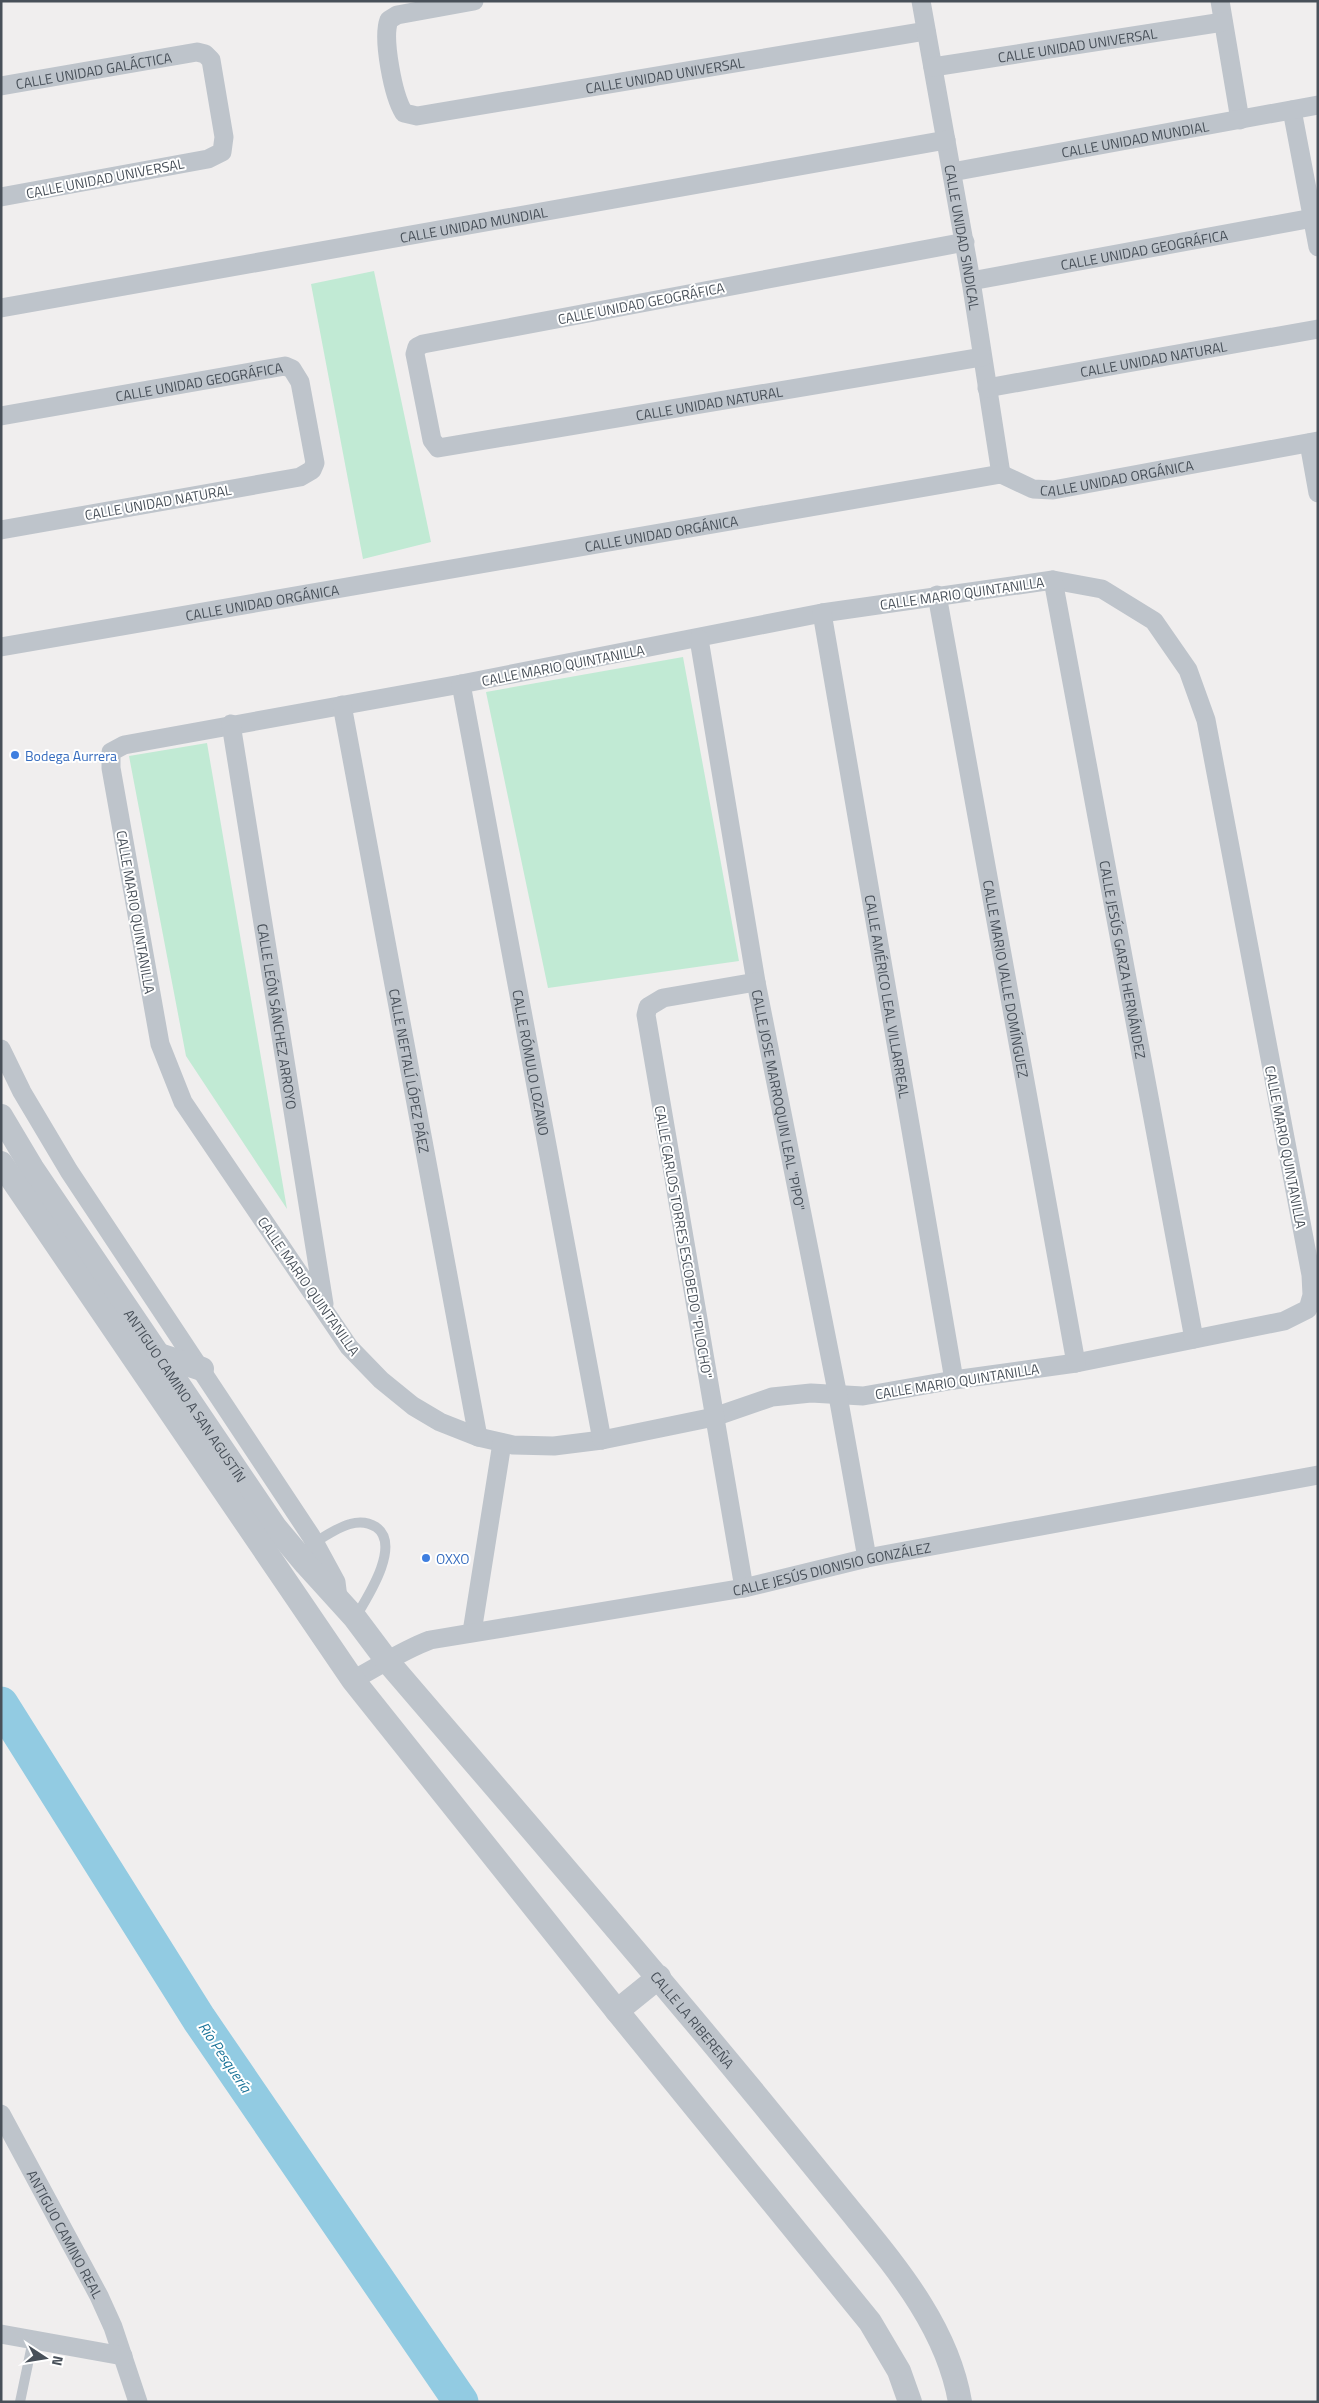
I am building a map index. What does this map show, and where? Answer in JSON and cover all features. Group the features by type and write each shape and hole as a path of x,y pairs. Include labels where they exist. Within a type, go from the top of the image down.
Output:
{"street":[{"name":"CALLE UNIDAD UNIVERSAL","path":"474,1 397,15 389,20 386,36 397,98 404,113 417,116 926,31"},
{"name":"CALLE UNIDAD SINDICAL","path":"921,1 972,281 1001,474"},
{"path":"1220,1 1240,120"},
{"name":"CALLE UNIDAD UNIVERSAL","path":"933,67 1223,22"},
{"name":"CALLE UNIDAD GALÁCTICA","path":"1,86 185,53 205,54 211,60 213,69 224,145 222,152 208,159"},
{"name":"CALLE UNIDAD MUNDIAL","path":"952,172 1318,105"},
{"path":"1292,110 1315,218 1318,247"},
{"name":"CALLE UNIDAD MUNDIAL","path":"1,308 946,140"},
{"name":"CALLE UNIDAD UNIVERSAL","path":"1,197 208,159"},
{"name":"CALLE UNIDAD GEOGRÁFICA","path":"972,281 1315,218"},
{"name":"CALLE UNIDAD GEOGRÁFICA","path":"435,446 415,354 417,347 423,344 965,242"},
{"name":"CALLE UNIDAD NATURAL","path":"987,388 1318,329"},
{"name":"CALLE UNIDAD NATURAL","path":"435,446 442,448 982,357"},
{"name":"CALLE UNIDAD GEOGRÁFICA","path":"1,416 285,366 292,368 300,382 315,463 312,470"},
{"path":"1313,442 1317,486"},
{"name":"CALLE UNIDAD ORGÁNICA","path":"1,647 1001,474 1033,489 1053,490 1313,442"},
{"name":"CALLE UNIDAD NATURAL","path":"1,530 300,477 312,470"},
{"name":"CALLE MARIO QUINTANILLA","path":"1053,580 1102,588 1154,621 1188,670 1206,720 1311,1275 1312,1296 1308,1309 1294,1318 1194,1340 1076,1362 863,1396 811,1393 772,1397 714,1417 602,1440 554,1446 513,1445 478,1436 440,1422 413,1406 381,1380 349,1347 324,1308 216,1154 183,1102 160,1044 110,768 111,752 118,747 231,724 461,684 699,639 822,613 937,595 1053,580"},
{"name":"CALLE JESÚS GARZA HERNÁNDEZ","path":"1053,580 1194,1340"},
{"name":"CALLE MARIO VALLE DOMÍNGUEZ","path":"937,595 1076,1362"},
{"name":"CALLE AMÉRICO LEAL VILLARREAL","path":"822,613 954,1380"},
{"name":"CALLE JOSE MARROQUIN LEAL \"PIPO\"","path":"699,639 756,982 838,1396 867,1558"},
{"name":"CALLE RÓMULO LOZANO","path":"461,684 602,1440"},
{"name":"CALLE NEFTALÍ LÓPEZ PÁEZ","path":"342,705 478,1436"},
{"name":"CALLE LEÓN SÁNCHEZ ARROYO","path":"231,724 324,1308"},
{"name":"CALLE CARLOS TORRES ESCOBEDO \"PILOCHO\"","path":"744,1588 646,1014 648,1007 663,998 756,982"},
{"path":"1,1049 22,1092 69,1172 202,1369 305,1547"},
{"name":"ANTIGUO CAMINO A SAN AGUSTÍN","path":"1,1116 32,1168 275,1526 305,1547 338,1598 356,1618 388,1662"},
{"name":"ANTIGUO CAMINO A SAN AGUSTÍN","path":"1,1163 353,1680"},
{"path":"159,1355 202,1369"},
{"path":"472,1632 502,1442"},
{"name":"CALLE JESÚS DIONISIO GONZÁLEZ","path":"353,1680 388,1662 408,1648 424,1642 472,1632 744,1588 867,1558 1318,1475"},
{"name":"CALLE LA RIBEREÑA","path":"388,1662 659,1977 871,2236 911,2289 948,2356 960,2402"},
{"path":"353,1680 617,2011 870,2322 899,2370 910,2402"},
{"path":"617,2011 659,1977"},
{"name":"ANTIGUO CAMINO REAL","path":"1,2114 99,2296 123,2356 138,2402"},
{"path":"1,2334 123,2356"}],"lane":[{"path":"305,1547 349,1524 368,1522 381,1531 386,1548 384,1556 376,1582 356,1618"},
{"path":"20,2402 33,2340"}],"green space":[{"path":"374,271 431,542 363,559 311,284"},
{"path":"683,657 739,961 548,988 486,692"},
{"path":"207,743 287,1209 186,1056 129,756"}],"waterway":[{"name":"Río Pesquería","path":"1,1704 199,2019 461,2402"}],"place":[{"name":"Bodega Aurrera","path":"15,755"},
{"name":"OXXO","path":"426,1558"}]}
